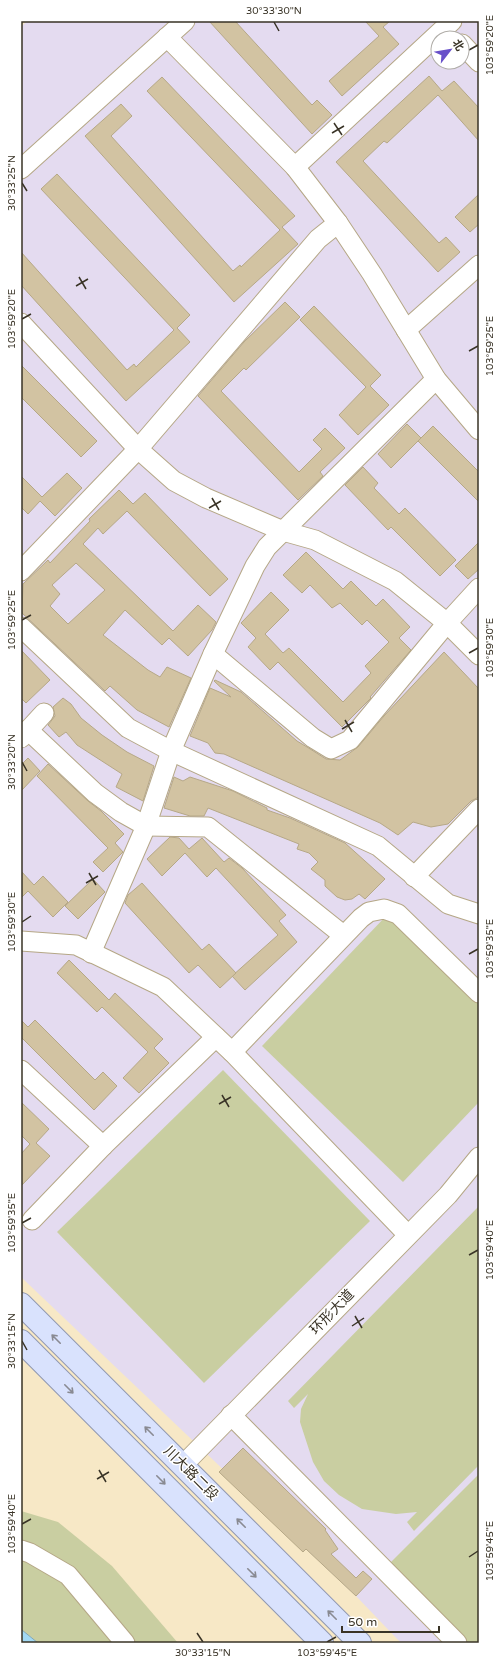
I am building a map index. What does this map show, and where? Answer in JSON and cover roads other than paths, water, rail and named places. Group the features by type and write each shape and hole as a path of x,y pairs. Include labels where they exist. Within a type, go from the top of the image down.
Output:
{"main road":[{"name":"川大路二段","path":"21,1304 360,1643"},
{"name":"川大路二段","path":"21,1342 322,1643"}],"street":[{"path":"21,169 185,21"},
{"path":"294,167 451,29"},
{"path":"167,37 294,167 338,223 372,274 436,380 479,430"},
{"path":"470,52 479,62"},
{"path":"21,571 138,449 318,238 338,223"},
{"path":"406,330 479,265"},
{"path":"21,324 138,449 174,481 206,498 283,531 315,540 389,577 447,623 479,655"},
{"path":"91,952 146,826 171,751 213,654 255,566 267,547 436,380"},
{"path":"213,654 313,738 331,750 350,740 447,623 479,588"},
{"path":"21,627 128,728 171,751 378,846 448,904 479,914"},
{"path":"44,713 25,734 95,793 121,812 146,826 208,827 343,935"},
{"path":"414,877 476,818"},
{"path":"232,1052 343,935 370,912 384,909 398,914 479,993"},
{"path":"21,941 76,945 163,987 232,1052 408,1234"},
{"path":"32,1220 103,1146 216,1037"},
{"path":"21,1070 103,1146"},
{"name":"环形大道","path":"183,1465 408,1234 448,1195 479,1157"},
{"path":"231,1415 457,1643"},
{"path":"21,1550 30,1553 68,1575 125,1643"}],"water":[{"path":"21,1629 22,1630 38,1643 21,1643"}]}
